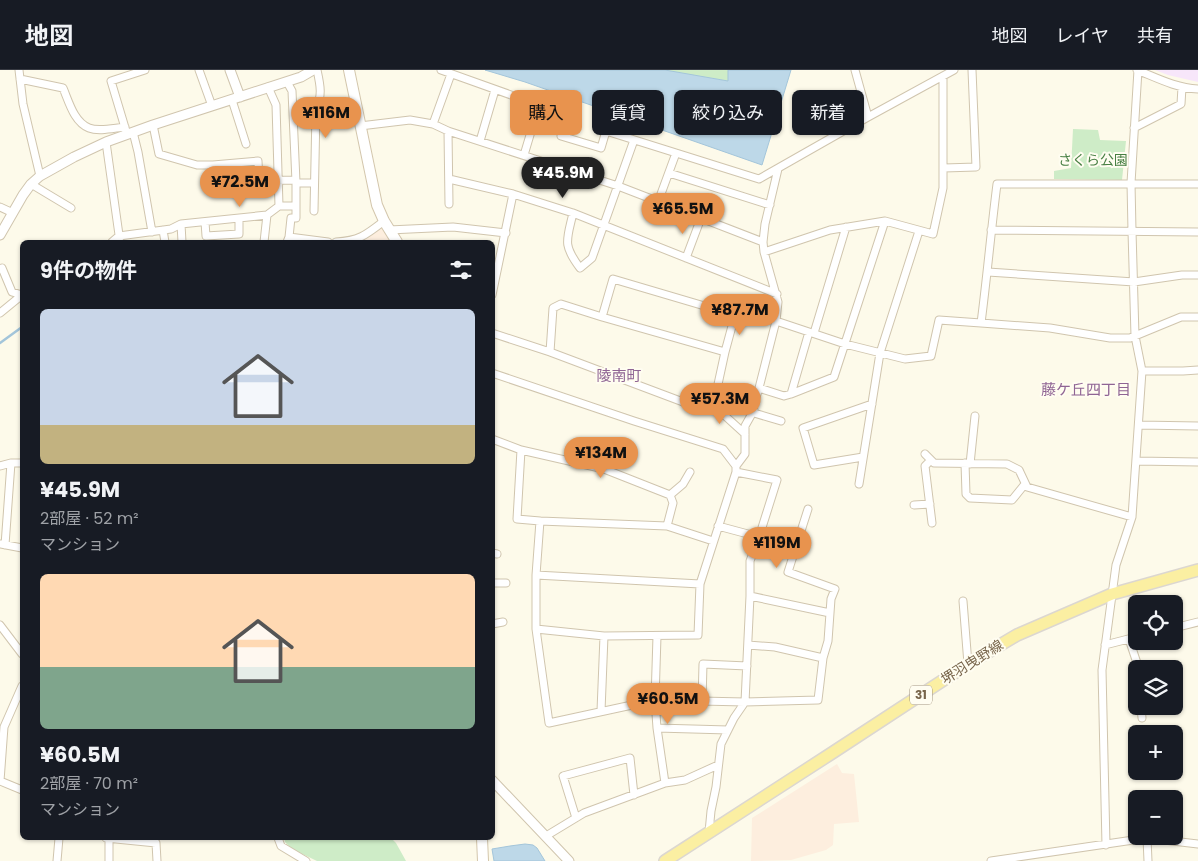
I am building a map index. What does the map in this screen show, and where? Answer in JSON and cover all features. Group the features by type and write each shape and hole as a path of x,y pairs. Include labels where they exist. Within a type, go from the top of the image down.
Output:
{"main road":[{"path":"349,70 377,205 396,240"},
{"name":"堺羽曳野線","path":"665,861 968,664 1016,635 1112,594 1198,570"},
{"path":"482,840 483,861"}],"street":[{"path":"19,70 23,104 40,176"},
{"path":"145,70 111,81 128,131 138,152 152,232"},
{"path":"199,70 212,106"},
{"path":"230,70 246,144"},
{"path":"2,229 31,184 40,176 74,157 128,131 236,99 301,77 315,70 321,86 321,98 316,111 314,211"},
{"path":"441,70 510,95"},
{"path":"855,70 868,116"},
{"path":"562,135 601,148 606,131 759,179 868,116 954,70"},
{"path":"944,168 976,168 972,70"},
{"path":"1106,845 1102,670 1116,565 1132,518 1142,371 1135,336 1131,183 1137,70 1159,80 1182,87 1198,88"},
{"path":"433,124 451,74"},
{"path":"764,252 830,230 885,221 933,234 943,188 943,76"},
{"path":"20,80 64,88 73,112 82,123 90,128 128,131"},
{"path":"287,82 292,91 296,182 296,218 291,218 288,240"},
{"path":"268,87 276,105 279,206"},
{"path":"1134,128 1181,104 1182,87"},
{"path":"480,140 495,90"},
{"path":"360,126 410,120 433,124 448,131 618,186 763,242"},
{"path":"153,125 159,154 197,165 258,161 259,180 293,180 296,182 314,183"},
{"path":"448,131 449,204"},
{"path":"524,155 530,135"},
{"path":"573,213 566,243 570,256 580,268 592,258 634,140"},
{"path":"106,142 119,240 171,229 181,224 267,215 279,206 296,206"},
{"path":"658,202 676,153"},
{"path":"778,168 765,224 763,242 764,252 777,294 776,321 759,388 752,406 754,413 781,421"},
{"path":"669,173 770,205"},
{"path":"449,179 514,194 573,213 777,294"},
{"path":"31,184 71,208"},
{"path":"981,323 997,184 1198,184"},
{"path":"495,282 514,194"},
{"path":"0,207 13,213"},
{"path":"264,240 267,215"},
{"path":"686,258 700,218"},
{"path":"205,222 206,236 239,234 239,219"},
{"path":"759,388 784,396 834,377 885,221"},
{"path":"181,224 182,240"},
{"path":"353,240 387,225 452,227 506,232"},
{"path":"791,394 846,227"},
{"path":"163,230 165,240"},
{"path":"991,230 1198,232"},
{"path":"859,484 880,353 919,231"},
{"path":"0,269 2,268 12,292 20,294"},
{"path":"988,272 1134,282 1182,275 1198,275"},
{"path":"495,334 550,352 683,402 707,402 715,398 735,315 613,279 602,317"},
{"path":"0,313 20,297"},
{"path":"550,352 553,308 562,304 725,352"},
{"path":"776,321 845,344 905,359 931,356 939,320 1050,328 1110,338 1130,338 1181,318 1198,317"},
{"path":"1142,371 1198,370"},
{"path":"495,374 723,449 736,469 777,480 750,560 745,702 734,718 721,744 709,832"},
{"path":"707,402 745,434"},
{"path":"863,457 814,465 803,428 872,404"},
{"path":"536,629 604,636 698,635 700,584 736,469 745,454 745,426 754,410"},
{"path":"975,416 967,464 966,494 970,498 1012,500 1026,484"},
{"path":"1139,425 1198,426"},
{"path":"495,440 521,450 604,469 670,495"},
{"path":"521,450 517,519 667,526 713,541"},
{"path":"924,454 934,463 1007,464 1019,470 1026,487 1132,518"},
{"path":"931,460 925,466 932,523"},
{"path":"1136,461 1198,462"},
{"path":"0,466 20,462"},
{"path":"11,463 2,545 20,548"},
{"path":"670,495 683,484 690,472"},
{"path":"667,526 672,503 670,495"},
{"path":"914,505 930,504"},
{"path":"540,521 536,575 536,629 549,723 656,700 702,702 818,700 823,658 828,641 831,599 835,589 788,572 808,509"},
{"path":"718,526 795,549"},
{"path":"536,575 700,584"},
{"path":"495,584 506,583"},
{"path":"750,596 830,613"},
{"path":"963,600 968,664"},
{"path":"495,623 502,622"},
{"path":"1183,626 1198,622"},
{"path":"0,625 20,651"},
{"path":"601,711 604,636"},
{"path":"656,636 657,728 665,784"},
{"path":"1105,645 1128,639"},
{"path":"748,646 775,647 823,658"},
{"path":"702,702 703,664 747,666"},
{"path":"20,691 4,727 0,781 20,789"},
{"path":"657,728 728,730"},
{"path":"576,818 563,776 630,758 634,795"},
{"path":"546,836 584,813 665,784 685,780 718,765"},
{"path":"495,783 570,861"},
{"path":"57,861 59,840"},
{"path":"107,840 109,861"},
{"path":"127,840 156,843 157,861"},
{"path":"279,840 281,846 306,861"},
{"path":"991,861 1128,841"},
{"path":"1183,842 1198,844"},
{"path":"1147,845 1148,861"}],"shaded area":[{"path":"1155,70 1198,70 1198,82 1168,75"},
{"path":"382,227 390,240 362,240"},
{"path":"837,764 842,773 854,774 859,822 834,824 833,845 826,850 791,860 751,861 752,818"}],"green space":[{"path":"665,70 728,70 728,81 670,72"},
{"name":"さくら公園","path":"1073,129 1098,130 1100,140 1126,141 1122,180 1054,179 1054,171 1071,168"},
{"path":"284,840 393,840 406,861 317,861 292,849"}],"water":[{"path":"485,70 665,70 728,81 728,70 791,70 782,99 782,90 674,90 674,134 664,131 664,90 592,90 592,105 582,102 582,90 548,90"},
{"path":"676,135 771,135 762,165"},
{"path":"525,844 533,845 537,848 545,861 494,861 492,849"}],"waterway":[{"path":"0,343 20,328"}],"district":[{"name":"陵南町","path":"619,376"},
{"name":"藤ケ丘四丁目","path":"1086,390"}]}
